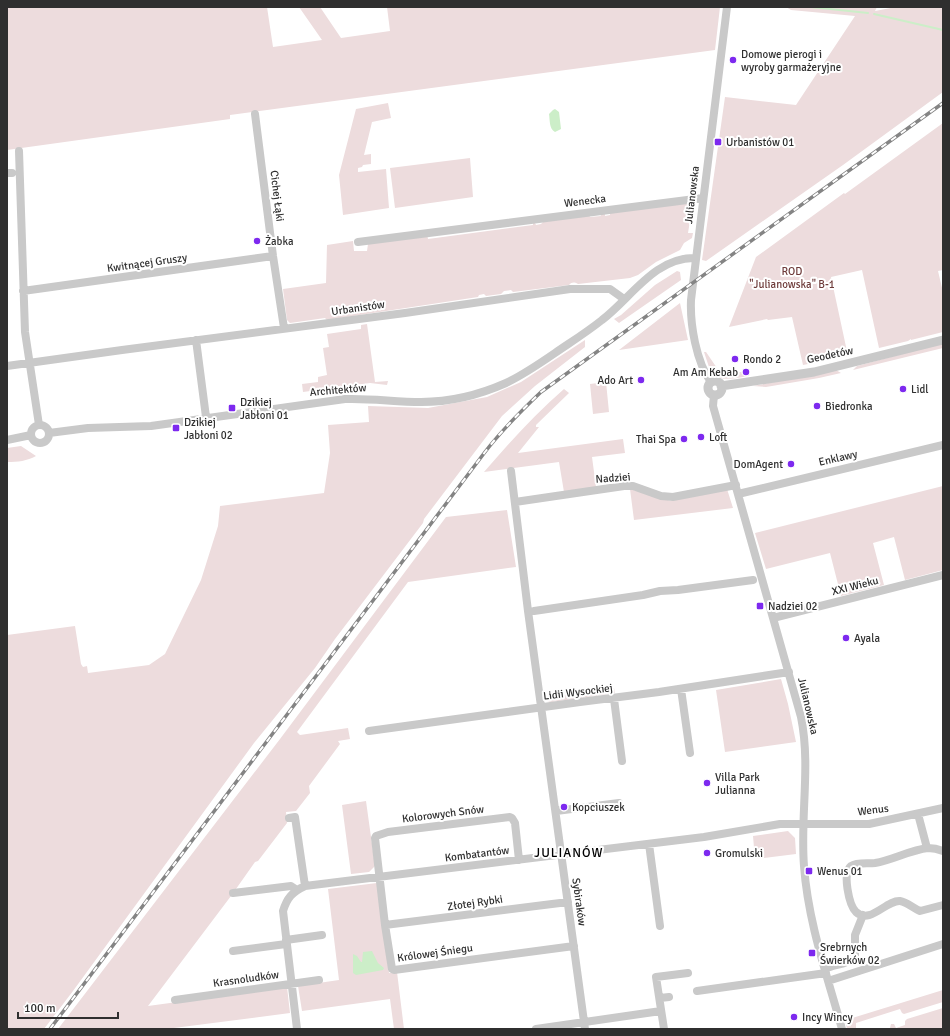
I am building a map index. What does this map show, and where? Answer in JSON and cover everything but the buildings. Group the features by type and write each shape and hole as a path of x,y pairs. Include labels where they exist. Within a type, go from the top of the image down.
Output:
{"street":[{"name":"Julianowska","path":"711,382 703,368 691,320 691,300 727,7"},
{"name":"Cichej Łąki","path":"255,114 273,256 284,328"},
{"path":"19,151 25,332 38,425"},
{"name":"Wenecka","path":"358,242 703,198"},
{"name":"Kwitnącej Gruszy","path":"23,291 273,256"},
{"path":"624,299 645,280 664,266 678,260 695,258"},
{"name":"Urbanistów","path":"7,366 405,313 570,289 610,289 624,299"},
{"name":"Architektów","path":"49,433 88,428 151,426 345,399 369,398 436,402 456,399 479,393 516,378 602,320 624,299"},
{"path":"196,340 206,418"},
{"name":"Geodetów","path":"721,386 814,372 943,340"},
{"path":"711,382 717,382 721,386 720,392 714,395 708,390 708,386 711,382"},
{"name":"Julianowska","path":"714,395 713,406 801,717 805,742 803,846 807,890 814,927 842,1029"},
{"path":"38,425 45,426 49,433 47,439 42,442 35,441 31,435 33,428 38,425"},
{"path":"7,440 31,435"},
{"name":"Enklawy","path":"737,489 943,445"},
{"path":"511,471 541,707"},
{"name":"Nadziei","path":"514,502 624,486 633,486 661,496 672,497 737,489"},
{"name":"XXI Wieku","path":"773,618 943,575"},
{"path":"534,611 643,595 660,591 753,580"},
{"name":"Lidii Wysockiej","path":"369,731 681,689 789,672"},
{"path":"681,689 690,753"},
{"path":"614,698 622,761"},
{"name":"Sybiraków","path":"541,707 584,1026"},
{"path":"556,811 619,803"},
{"name":"Wenus","path":"803,824 869,824 943,808"},
{"path":"918,814 926,848"},
{"path":"289,818 295,817 301,888 287,900 283,911 297,1029"},
{"name":"Kolorowych Snów","path":"379,877 375,838 378,835 388,832 510,817 514,821 519,860"},
{"name":"Kombatantów","path":"233,893 291,886 301,888 704,837 760,827 803,824"},
{"path":"648,844 660,926"},
{"path":"943,850 926,848 876,862 857,864 850,867 847,874 848,894 856,912 863,915 872,914 898,901 904,902 920,911 943,906"},
{"name":"Królowej Śniegu","path":"379,877 391,966 394,970 574,946"},
{"name":"Złotej Rybki","path":"385,925 568,902"},
{"path":"828,974 851,961 855,955 855,935 863,915"},
{"path":"233,951 322,935"},
{"path":"697,991 828,974 943,944"},
{"path":"664,1029 656,977 688,973"},
{"name":"Krasnoludków","path":"175,1000 319,980"},
{"path":"660,998 669,997"},
{"path":"536,1029 584,1026 661,1012"}],"green space":[{"path":"7,7 267,7 273,47 322,40 299,7 320,7 341,38 390,31 387,7 720,7 715,50 230,115 230,119 7,150"},
{"path":"786,7 877,7 875,11 896,7 943,7 943,92 843,165 706,261 702,260 725,97 796,105 855,16 791,10"},
{"path":"388,103 391,118 372,122 364,155 371,154 371,164 363,165 362,167 358,168 358,172 386,169 389,208 343,215 339,175 356,109"},
{"name":"ROD \"Julianowska\" B-1","path":"943,123 943,270 938,271 943,292 943,332 879,348 862,270 831,277 848,356 803,365 792,317 767,319 729,327 756,257"},
{"path":"470,158 473,197 395,208 390,168"},
{"path":"693,202 688,233 693,233 692,238 684,243 680,250 656,262 638,275 630,278 578,284 571,283 569,285 513,292 511,290 504,291 501,294 486,296 484,294 479,295 478,297 327,320 325,318 290,323 287,320 283,289 326,283 327,245 353,241 354,251 367,251 368,244 427,234 428,239 533,225 533,223 536,225 543,222 589,215 590,217 601,216 600,214 605,213 605,216 610,215 610,213"},
{"path":"677,271 680,272 681,280 619,323 614,319 621,315 655,285"},
{"path":"680,303 688,340 619,350"},
{"path":"367,324 375,382 388,381 387,385 370,383 303,392 302,384 318,382 318,377 327,375 323,348 329,347 327,334 361,329 361,325"},
{"path":"585,340 585,347 535,386 502,416 424,519 423,523 335,639 315,668 254,743 44,1029 7,1029 7,635 75,626 81,664 83,667 87,666 88,673 149,665 165,654 201,580 218,526 220,506 324,493 330,453 328,425 369,422 368,406 428,408 487,397 521,382"},
{"path":"943,343 943,348 853,370 857,366"},
{"path":"704,352 706,352 719,371 721,371 721,374 750,371 749,376 728,379 714,375 711,371 714,367 712,366 710,370"},
{"path":"836,370 841,373 766,387 753,386"},
{"path":"606,382 609,412 593,414 590,384"},
{"path":"564,389 569,393 536,425 536,427 539,427 518,453 623,439 625,453 592,457 596,487 564,492 559,462 484,472 522,429"},
{"path":"21,446 36,456 22,461 7,462 7,448"},
{"path":"943,486 943,570 905,580 894,537 873,543 884,585 841,596 830,553 766,569 755,533"},
{"path":"630,489 671,501 727,489 733,508 634,520"},
{"path":"507,510 516,567 408,582 297,732 300,735 348,728 350,739 338,741 340,744 309,786 310,793 296,811 286,812 287,823 258,861 255,862 148,1006 287,987 290,1013 166,1029 58,1029 280,739 446,517"},
{"path":"781,679 796,742 725,752 716,690"},
{"path":"614,688 615,693 552,702 547,701 547,697"},
{"path":"366,801 375,866 369,872 351,874 342,805"},
{"path":"788,831 795,838 796,854 755,859 753,836"},
{"path":"377,883 389,973 397,972 404,1029 394,1029 390,999 302,1011 298,986 339,980 328,889"},
{"path":"943,990 943,1002 904,1014 900,1009 856,1023 856,1029 847,1029 845,1021 847,1020 851,1027 849,1019"},
{"path":"943,1008 943,1029 890,1028 891,1024 894,1024 896,1028 905,1025 905,1021 907,1019"}],"shaded area":[{"path":"555,109 559,112 561,129 555,132 551,127 549,114"},
{"path":"372,951 378,963 384,968 383,970 356,975 353,973 353,954 362,962 363,952"}],"waterway":[{"path":"811,7 868,13"},
{"path":"874,14 943,30"}],"railway":[{"path":"50,1029 485,452 512,421 541,392 943,103"}],"place":[{"name":"Domowe pierogi i wyroby garmażeryjne","path":"733,60"},
{"name":"Urbanistów 01","path":"718,142"},
{"name":"Żabka","path":"257,241"},
{"name":"Rondo 2","path":"735,359"},
{"name":"Am Am Kebab","path":"746,372"},
{"name":"Ado Art","path":"641,380"},
{"name":"Lidl","path":"903,389"},
{"name":"Biedronka","path":"817,406"},
{"name":"Dzikiej Jabłoni 01","path":"232,408"},
{"name":"Dzikiej Jabłoni 02","path":"176,428"},
{"name":"Loft","path":"701,437"},
{"name":"Thai Spa","path":"684,439"},
{"name":"DomAgent","path":"791,464"},
{"name":"Nadziei 02","path":"760,606"},
{"name":"Ayala","path":"846,638"},
{"name":"Villa Park Julianna","path":"707,783"},
{"name":"Kopciuszek","path":"564,807"},
{"name":"Gromulski","path":"707,853"},
{"name":"Wenus 01","path":"809,871"},
{"name":"Srebrnych Świerków 02","path":"812,953"},
{"name":"Incy Wincy","path":"794,1017"}],"district":[{"name":"JULIANÓW","path":"569,853"}]}
